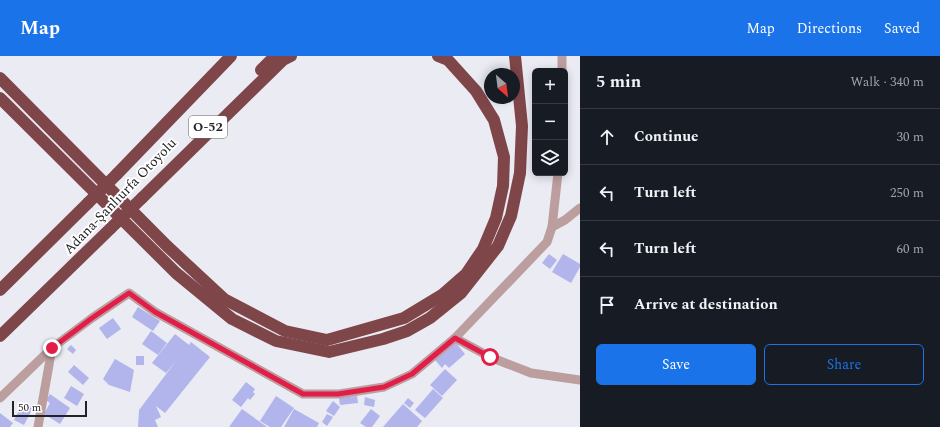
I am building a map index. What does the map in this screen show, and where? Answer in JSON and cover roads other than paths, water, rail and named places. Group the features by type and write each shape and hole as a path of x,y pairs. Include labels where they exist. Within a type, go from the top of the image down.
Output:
{"highway":[{"name":"Adana-Şanlıurfa Otoyolu","path":"0,290 117,174 231,56"},
{"name":"Adana-Şanlıurfa Otoyolu","path":"0,336 142,198 275,56"},
{"path":"142,198 283,60 291,56"},
{"path":"0,78 156,235 224,299 285,331 327,340 404,318 442,295 466,274 483,249 496,218 503,186 504,157 494,120 476,91 448,60 438,56"},
{"path":"0,98 176,273 232,319 276,341 328,352 383,339 407,331 430,318 461,293 498,246 511,216 520,173 522,126 515,56"}],"street":[{"path":"562,56 562,68"},
{"path":"0,398 52,348 129,293 155,312 303,394 338,394 384,387 412,374 455,338 547,242 552,227 558,176"},
{"path":"552,227 565,220 580,208"},
{"path":"455,338 490,357 531,373 580,380"},
{"path":"38,427 52,348"}]}
